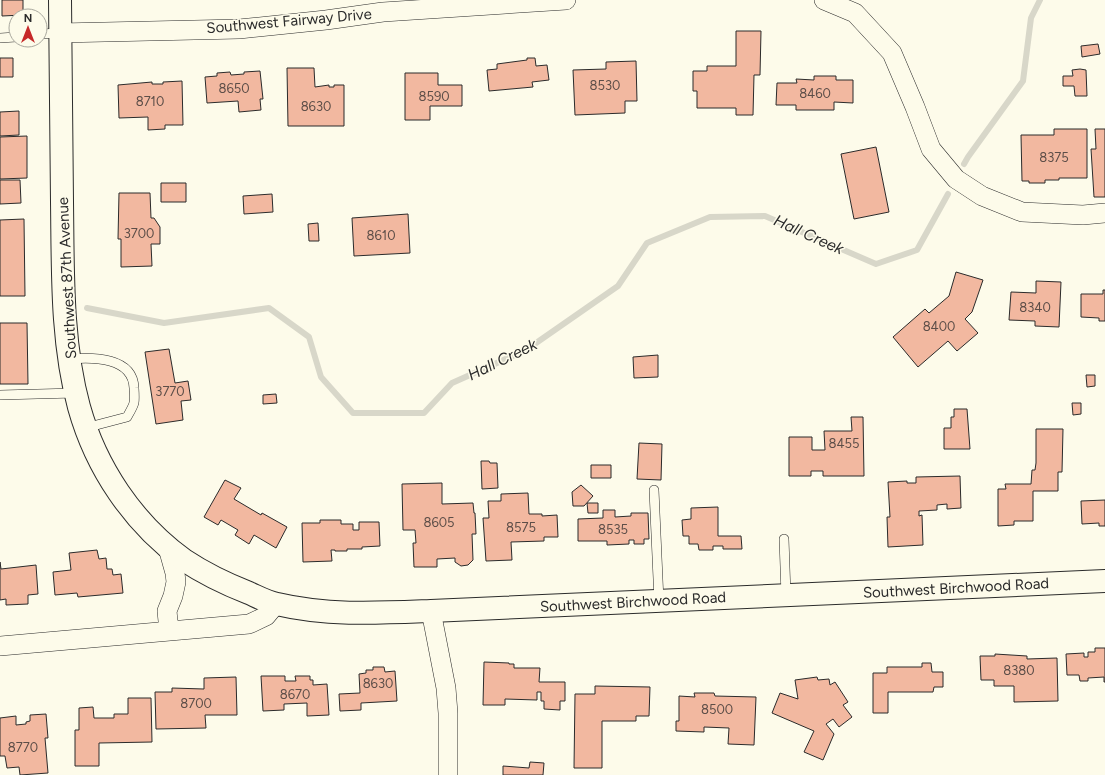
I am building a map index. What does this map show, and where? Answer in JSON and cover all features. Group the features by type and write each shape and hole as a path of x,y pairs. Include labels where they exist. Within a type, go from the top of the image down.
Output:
{"street":[{"name":"Southwest 87th Avenue","path":"60,0 50,34 64,302 75,393 85,428 96,453 123,500 143,525 168,548 196,568 215,579 276,604"},
{"name":"Southwest Fairway Drive","path":"50,34 239,29 383,6 566,0"},
{"path":"824,0 855,13 892,53 916,107 931,149 956,179 982,196 1022,212 1083,215 1105,213"},
{"path":"168,548 176,582 173,596 167,611 169,631"},
{"name":"Southwest Birchwood Road","path":"276,604 339,613 431,611 1105,581"},
{"path":"0,646 249,624 266,616 276,604"},
{"path":"431,611 446,688 448,713 448,775"}],"lane":[{"path":"70,359 88,357 106,360 126,369 134,383 135,403 127,416 85,428"},
{"path":"0,395 75,393"},
{"path":"654,490 660,601"},
{"path":"784,539 786,595"}],"building":[{"path":"2,0 23,0 23,8 8,8 8,16 2,16"},
{"path":"736,31 761,31 760,75 754,75 753,115 736,115 736,108 697,108 697,91 693,91 693,71 707,71 707,66 736,66"},
{"path":"1098,44 1100,54 1082,57 1081,46"},
{"path":"0,58 13,58 13,77 0,77"},
{"path":"527,58 535,58 536,66 547,65 549,80 532,82 533,87 489,91 487,70 497,69 497,64 527,60"},
{"path":"636,61 637,101 625,101 625,113 575,115 573,70 606,69 606,62"},
{"path":"287,68 314,68 315,87 329,85 329,87 334,87 334,85 344,85 344,126 288,126"},
{"path":"1072,70 1086,70 1087,96 1075,96 1074,86 1063,86 1063,76 1073,76"},
{"path":"260,71 263,99 260,99 261,110 239,112 238,101 207,103 205,77 217,76 217,73 230,72 231,75"},
{"path":"405,73 438,73 438,85 462,85 462,106 430,106 430,120 405,120"},
{"path":"814,76 836,76 836,80 853,80 853,103 834,102 834,110 796,110 796,105 776,105 777,83 797,83 796,79 814,80"},
{"path":"182,81 183,125 165,125 165,129 148,130 148,117 119,118 118,85 152,82 152,84 163,84 163,82"},
{"path":"19,111 19,135 0,136 0,112"},
{"path":"1054,129 1087,129 1087,178 1059,178 1059,180 1045,180 1045,183 1029,183 1029,181 1022,181 1021,135 1054,135"},
{"path":"1095,129 1105,129 1105,197 1094,197 1091,149 1096,149"},
{"path":"27,136 27,178 0,179 0,137"},
{"path":"876,147 889,212 854,219 841,154"},
{"path":"0,180 20,180 21,203 0,204"},
{"path":"161,183 186,183 186,202 161,202"},
{"path":"119,193 150,193 151,218 154,218 160,227 160,244 151,244 152,266 121,267 121,239 118,239"},
{"path":"272,194 273,212 244,214 243,196"},
{"path":"408,214 410,253 354,256 352,218"},
{"path":"24,219 25,296 0,296 0,220"},
{"path":"318,223 319,241 309,241 308,224"},
{"path":"956,272 983,280 972,312 965,319 978,333 957,351 948,341 918,367 893,337 925,309 929,313 949,296"},
{"path":"1036,281 1061,282 1059,327 1035,326 1035,321 1009,320 1011,292 1036,293"},
{"path":"1103,290 1105,290 1105,321 1099,321 1099,318 1081,317 1081,294 1103,294"},
{"path":"0,323 27,323 28,384 0,384"},
{"path":"169,349 175,383 188,381 191,400 181,401 183,420 156,424 145,352"},
{"path":"658,355 658,377 634,378 633,357"},
{"path":"1086,375 1095,375 1095,386 1087,387"},
{"path":"276,394 277,403 263,404 263,395"},
{"path":"1072,403 1081,403 1081,414 1073,415"},
{"path":"954,409 967,409 970,449 944,449 944,428 951,428 951,417 954,417"},
{"path":"851,417 863,417 864,476 823,476 823,471 811,471 811,476 789,476 789,437 812,437 812,450 825,450 824,431 852,431"},
{"path":"1036,429 1063,429 1062,472 1058,472 1058,491 1033,491 1033,521 1014,521 1014,525 998,526 998,489 1006,489 1005,484 1031,484 1032,470 1035,470 1036,463"},
{"path":"639,443 662,444 661,480 637,479"},
{"path":"481,461 497,463 498,488 482,489"},
{"path":"591,465 611,465 611,478 591,478"},
{"path":"960,476 961,508 947,509 947,504 937,505 937,510 919,511 919,516 922,515 923,545 888,547 887,517 890,517 888,482 907,481 907,483 916,483 916,477"},
{"path":"225,480 241,488 234,499 261,515 262,513 287,527 276,548 254,535 249,544 235,535 238,530 221,520 218,525 204,517"},
{"path":"442,483 442,504 473,503 476,534 472,534 473,560 468,565 461,566 455,562 455,558 437,559 437,567 414,567 413,543 416,543 415,530 403,530 402,484"},
{"path":"581,485 593,496 584,506 573,506 572,492"},
{"path":"528,493 529,514 542,514 542,516 557,515 558,537 544,537 544,541 511,542 512,560 486,561 483,518 489,518 488,501 501,501 501,494"},
{"path":"1105,500 1105,526 1099,526 1099,523 1082,524 1081,501"},
{"path":"587,503 598,503 598,513 588,513"},
{"path":"718,507 718,536 741,536 742,549 723,549 723,546 713,546 713,550 699,550 698,544 689,544 689,536 683,536 682,520 691,519 691,508"},
{"path":"603,510 615,510 615,517 631,516 631,513 648,513 649,539 644,539 644,544 634,544 634,540 629,540 629,544 607,545 607,541 578,541 578,519 603,518"},
{"path":"320,520 341,520 341,524 353,524 353,530 359,530 359,522 379,522 380,546 362,547 362,549 347,549 347,551 331,550 332,561 303,562 302,523 320,523"},
{"path":"97,550 99,559 106,558 107,569 112,569 113,575 121,574 123,593 78,597 77,593 55,595 53,572 71,570 69,553"},
{"path":"0,562 1,569 36,565 38,594 28,595 28,604 6,605 6,599 0,600"},
{"path":"1095,648 1105,648 1105,682 1104,677 1088,678 1088,681 1080,681 1079,675 1067,675 1066,654 1084,653 1084,657 1088,657 1088,652 1095,652"},
{"path":"995,654 1027,656 1027,659 1057,658 1058,701 1014,702 1014,686 994,686 994,680 981,680 980,656 995,656"},
{"path":"484,662 514,664 514,668 540,668 539,682 565,682 565,701 560,701 560,710 544,709 544,701 541,701 541,692 537,692 537,700 505,699 505,705 483,705"},
{"path":"922,663 931,663 932,672 943,672 943,687 934,687 933,692 888,692 888,713 873,713 873,673 887,673 887,667 922,667"},
{"path":"373,667 384,667 385,672 395,671 397,701 361,703 361,710 340,711 339,694 360,693 359,674 366,673 366,670 373,670"},
{"path":"261,676 285,676 285,681 296,681 295,676 310,676 310,680 313,680 313,685 327,684 329,715 307,716 307,703 284,704 284,710 263,711"},
{"path":"236,677 237,715 205,715 206,728 156,729 155,692 172,692 172,688 204,689 204,678"},
{"path":"817,677 818,680 829,679 830,685 835,682 848,702 843,705 852,717 839,727 833,719 826,724 834,734 823,760 804,752 814,731 772,713 780,693 798,699 795,680"},
{"path":"595,686 650,687 649,716 636,716 636,721 602,721 602,768 574,768 575,694 595,694"},
{"path":"694,693 714,693 715,696 756,697 754,745 728,744 729,728 704,727 704,732 676,731 676,721 679,721 679,696 695,697"},
{"path":"128,698 151,698 152,742 99,743 99,766 75,766 75,730 79,730 79,708 93,707 94,718 114,718 114,714 128,714"},
{"path":"46,714 48,738 45,738 48,773 20,775 19,767 7,768 5,756 0,756 0,718 16,716 16,725 26,724 26,722 30,721 30,715"},
{"path":"530,762 544,763 543,775 503,775 503,766 529,768"}],"waterway":[{"name":"Hall Creek","path":"964,164 1023,81 1031,18 1040,0"},
{"name":"Hall Creek","path":"87,308 164,323 269,308 309,337 321,377 353,413 424,413 452,383 526,350 618,286 647,243 710,217 765,216 876,264 917,250 948,194"}]}
